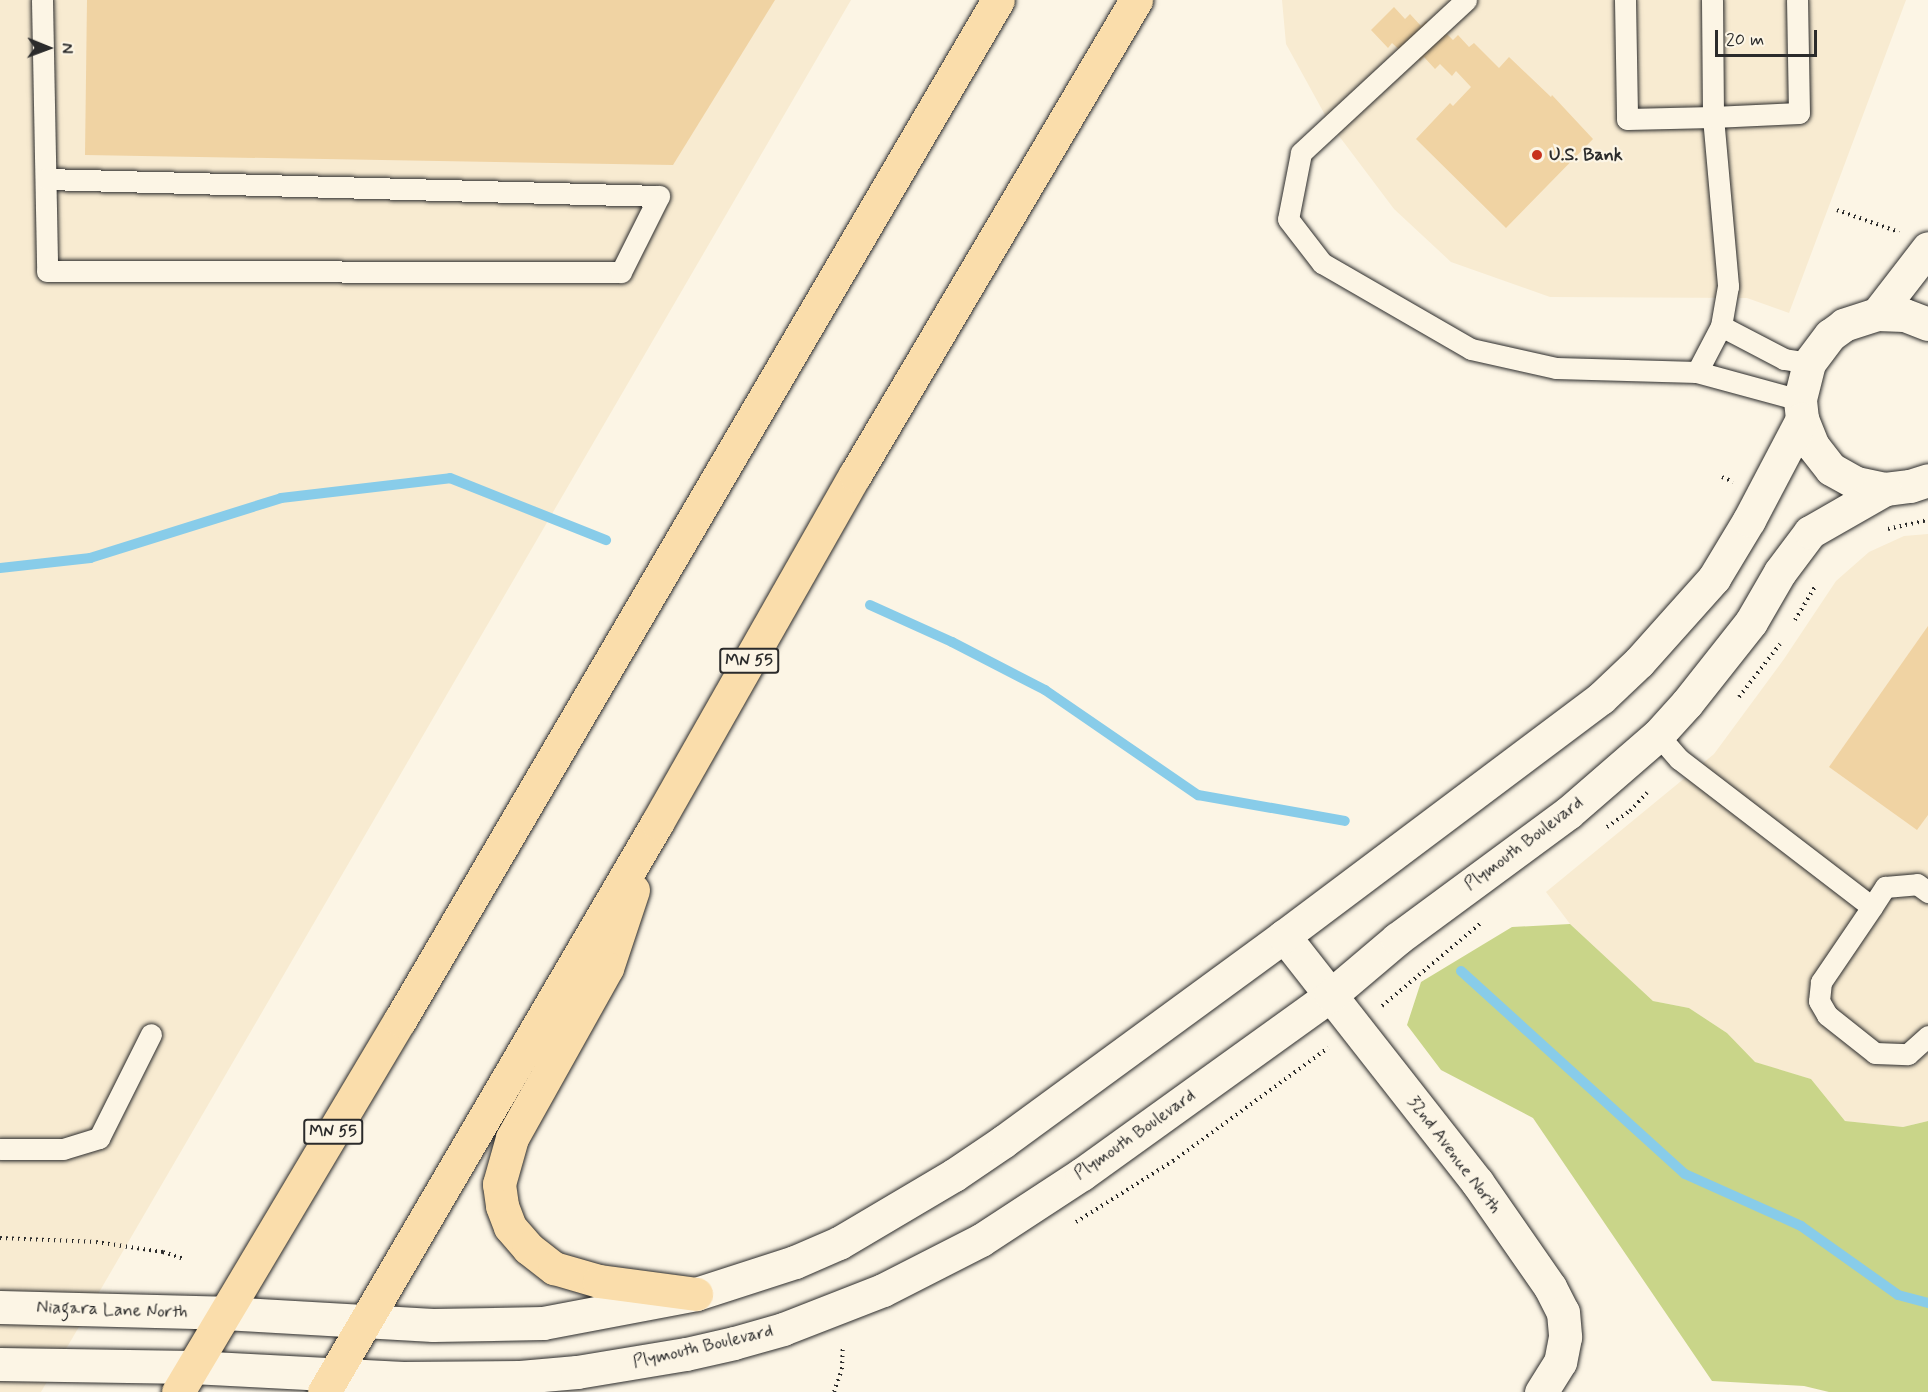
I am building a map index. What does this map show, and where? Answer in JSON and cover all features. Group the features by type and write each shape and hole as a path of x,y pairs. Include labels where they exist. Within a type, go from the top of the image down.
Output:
{"main road":[{"name":"MN 55","path":"185,1380 394,1030 998,0"},
{"name":"MN 55","path":"329,1383 657,823 861,465 1136,0"},
{"path":"657,823 607,968 512,1138 499,1184 501,1206 510,1227 528,1248 554,1268 600,1281 696,1294"}],"street":[{"path":"1877,314 1928,248"},
{"path":"224,1313 363,1323 487,1326 543,1323 696,1294 795,1262 839,1243 954,1175 1284,936 1600,698 1639,662 1714,578 1754,512 1801,409 1809,363 1830,335 1860,318 1877,314 1904,315 1928,324"},
{"path":"1801,409 1813,446 1831,469 1856,483 1885,489 1910,486 1928,480"},
{"name":"Plymouth Boulevard","path":"185,1380 329,1383 454,1379 577,1372 686,1354 793,1326 883,1290 981,1240 1082,1174 1331,995 1397,939 1568,813 1658,735 1716,669 1751,622 1780,572 1810,532 1885,489"},
{"name":"32nd Avenue North","path":"1284,936 1477,1182 1550,1287 1563,1312 1565,1337 1560,1362 1541,1392"},
{"name":"Niagara Lane North","path":"0,1307 224,1313"},
{"path":"0,1364 185,1380"}],"lane":[{"path":"42,0 47,271 621,272 659,196 46,179"},
{"path":"1466,0 1301,153 1288,219 1322,263 1471,349 1556,368 1698,372 1801,409"},
{"path":"1624,0 1627,119 1799,113 1797,0"},
{"path":"1698,372 1721,326 1728,286 1713,117 1712,0"},
{"path":"1721,326 1784,359 1809,363"},
{"path":"1658,735 1679,759 1872,907"},
{"path":"1928,892 1917,884 1885,887 1821,982 1820,1001 1827,1016 1875,1053 1908,1054 1928,1036"},
{"path":"0,1149 63,1149 99,1138 151,1034"}],"path":[{"path":"1837,210 1891,228 1928,248"},
{"path":"0,1239 96,1242 163,1252 184,1259"},
{"path":"834,1392 842,1369 843,1346"}],"shaded area":[{"path":"0,0 851,0 41,1392 0,1392"},
{"path":"1282,0 1906,0 1789,313 1747,298 1550,297 1451,262 1394,209 1330,124 1286,44"},
{"path":"1928,534 1928,1121 1903,1127 1845,1121 1811,1079 1754,1062 1727,1033 1689,1008 1653,1001 1570,924 1546,892 1714,754 1784,659 1836,581 1869,552 1904,536"}],"green space":[{"path":"1570,924 1653,1001 1689,1008 1727,1033 1755,1062 1811,1079 1845,1121 1903,1127 1928,1121 1928,1392 1829,1392 1804,1386 1712,1381 1533,1118 1441,1070 1407,1025 1421,982 1512,927"}],"building":[{"path":"87,0 775,0 673,165 85,155"},
{"path":"1394,7 1405,19 1410,14 1421,26 1426,21 1438,33 1442,29 1453,40 1458,35 1469,47 1474,43 1499,68 1509,57 1551,97 1552,95 1593,139 1506,228 1416,139 1450,103 1453,106 1471,87 1456,71 1452,76 1440,64 1435,69 1424,57 1420,61 1409,50 1404,54 1392,43 1388,48 1371,30"},
{"path":"1928,626 1928,815 1917,830 1829,767"}],"waterway":[{"path":"0,568 90,558 281,498 450,478 606,540"},
{"path":"870,605 952,642 1045,690 1198,795 1345,821"},
{"path":"1461,971 1685,1174 1801,1226 1898,1295 1928,1303"}],"place":[{"name":"U.S. Bank","path":"1537,155"}]}
